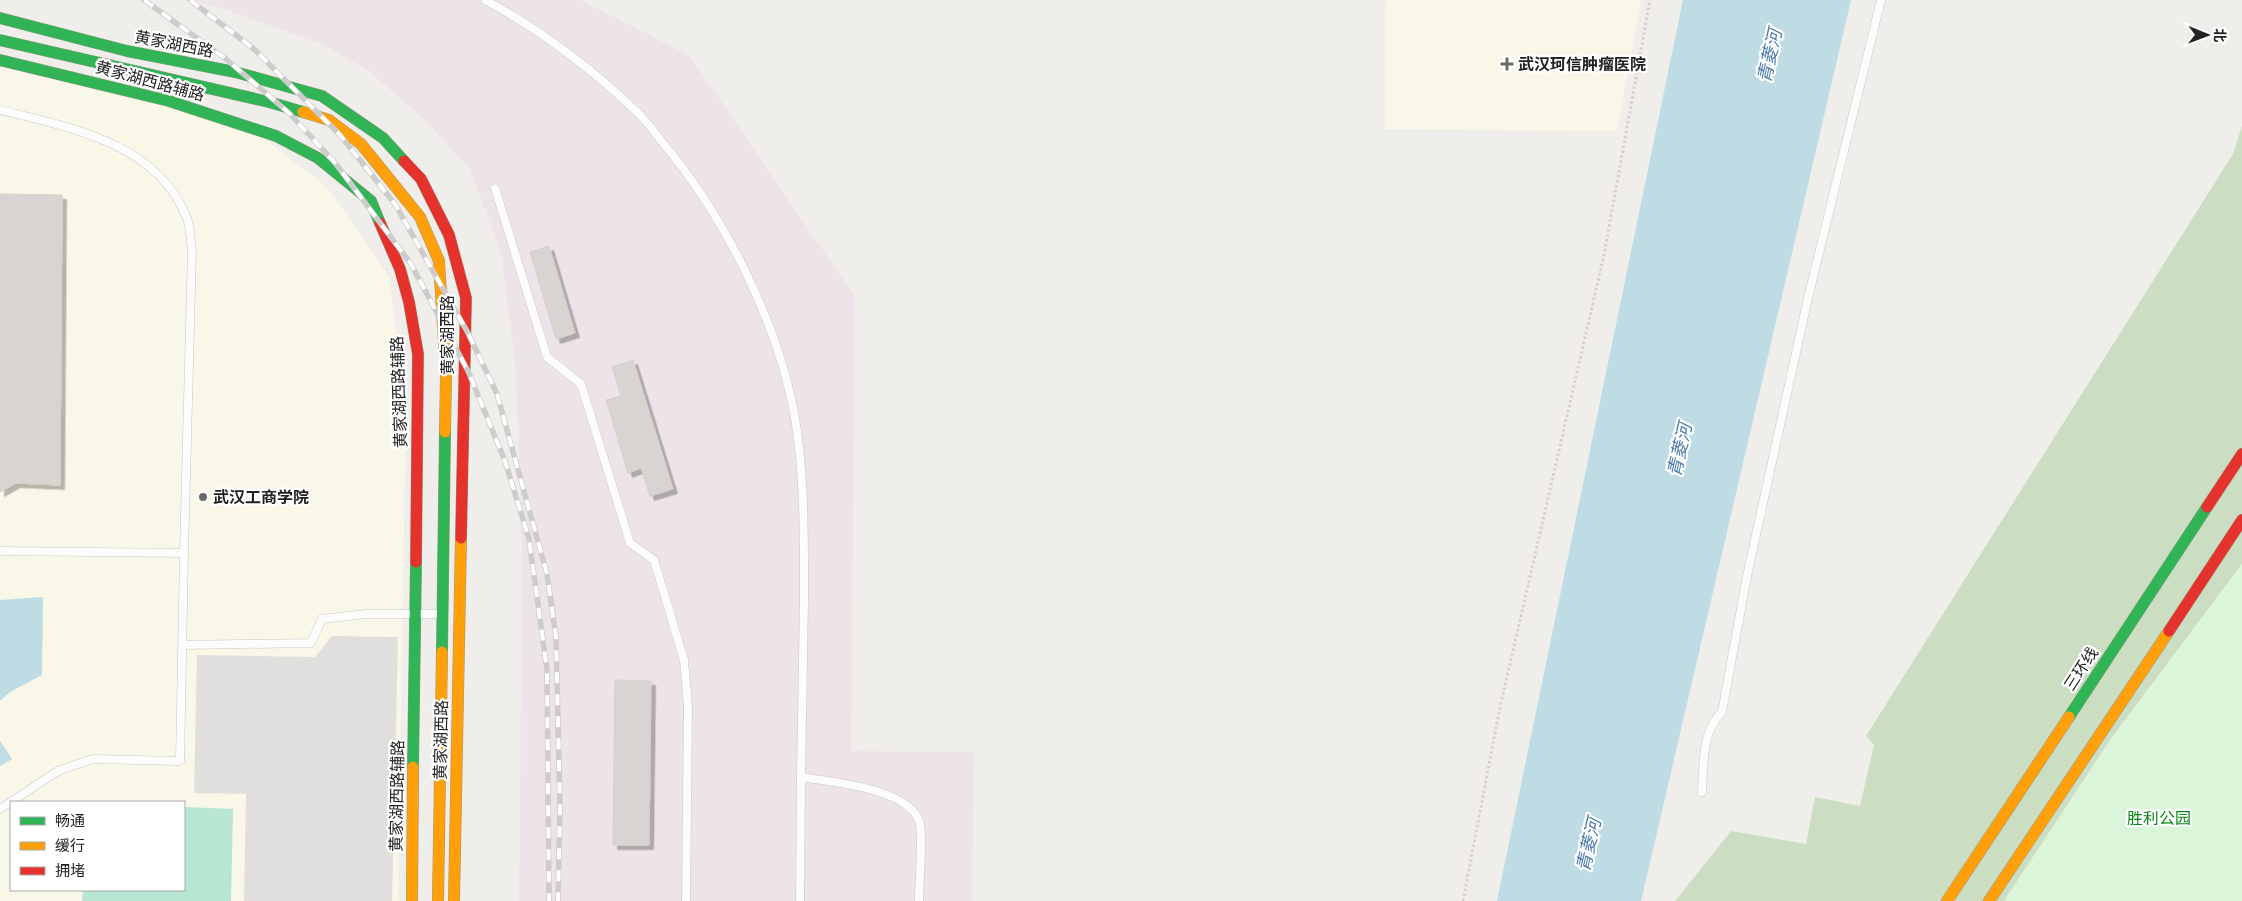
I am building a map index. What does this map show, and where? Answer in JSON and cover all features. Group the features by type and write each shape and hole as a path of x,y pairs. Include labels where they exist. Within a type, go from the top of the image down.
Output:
{"main road":[{"name":"黄家湖西路","path":"0,18 127,51 235,72 322,96 383,138 421,179 449,235 466,298 454,901"},
{"name":"黄家湖西路","path":"0,40 268,102 329,120 361,144 420,217 438,261 446,376 438,901"},
{"name":"黄家湖西路辅路","path":"0,60 169,101 276,136 318,158 371,202 400,268 409,302 418,354 412,901"},
{"name":"三环线","path":"1946,901 2242,454"},
{"path":"1989,901 2242,520"},
{"path":"2172,626 2242,539"}],"lane":[{"path":"485,0 521,19 569,52 639,113 690,175 728,239 755,290 776,349 794,412 805,526 800,901"},
{"path":"1702,792 1704,748 1712,722 1722,712 1747,576 1808,298 1881,0"},
{"path":"0,110 57,124 109,142 146,162 170,188 187,216 192,250 180,761 92,760 58,771 12,801"},
{"path":"495,188 547,357 581,384 630,542 654,560 684,660 688,706 686,901"},
{"path":"0,550 184,553"},
{"path":"182,645 311,644 322,619 366,614 443,614"},
{"path":"801,777 882,791 906,804 920,823 919,901"}],"path":[{"path":"1463,901 1500,707 1604,255 1650,0"}],"shaded area":[{"path":"190,0 581,0 690,56 855,297 851,751 974,752 972,901 519,901 522,553 516,371 501,254 470,169 425,120 369,71 322,44 224,9"},
{"name":"武汉珂信肿瘤医院","path":"1386,0 1641,0 1617,131 1385,129"},
{"name":"武汉工商学院","path":"0,67 240,120 327,187 389,276 406,406 398,901 0,901"},
{"path":"332,636 398,637 392,901 244,901 246,794 194,793 197,655 315,657"}],"green space":[{"path":"2242,126 2242,564 2110,740 2004,901 1675,901 1731,831 1806,844 1815,797 1860,806 1874,745 1866,736 2233,154"},
{"name":"胜利公园","path":"2242,564 2242,901 2004,901 2110,741"},
{"path":"185,807 233,809 231,901 82,901 83,891 185,891"}],"water":[{"name":"青菱河","path":"1683,0 1851,0 1641,901 1497,901"},
{"path":"43,597 42,675 10,692 0,701 0,600"},
{"path":"0,741 12,759 0,766"}],"building":[{"path":"0,194 62,195 60,485 16,483 0,492"},
{"path":"549,246 575,333 556,339 530,252"},
{"path":"633,360 673,489 650,496 641,468 628,473 606,400 621,396 612,367"},
{"path":"615,680 651,681 649,845 613,845"}],"railway":[{"path":"144,0 226,59 289,113 336,164 411,264 468,371 505,461 529,539 547,670 549,901"},
{"path":"190,0 254,49 340,135 395,204 468,333 497,394 547,574 556,637 560,808 558,901"}],"traffic: fast":[{"path":"0,18 127,51 235,72 322,96 383,138 404,161"},
{"path":"0,40 269,102 303,112"},
{"path":"0,60 169,101 276,136 318,158 371,201 380,223"},
{"path":"442,652 445,432"},
{"path":"2069,717 2207,507"},
{"path":"413,767 416,562"}],"traffic: slow":[{"path":"303,112 329,120 361,144 420,217 439,261 446,376 445,432"},
{"path":"454,901 461,538"},
{"path":"1989,901 2169,631"},
{"path":"438,901 442,652"},
{"path":"1947,901 2069,717"},
{"path":"412,901 413,767"}],"traffic: jam":[{"path":"404,161 421,179 449,235 466,298 461,538"},
{"path":"380,223 400,269 409,302 418,354 416,562"},
{"path":"2207,507 2242,454"},
{"path":"2169,631 2242,520"}],"place":[{"name":"武汉珂信肿瘤医院","path":"1507,64"},
{"name":"武汉工商学院","path":"203,497"}]}
